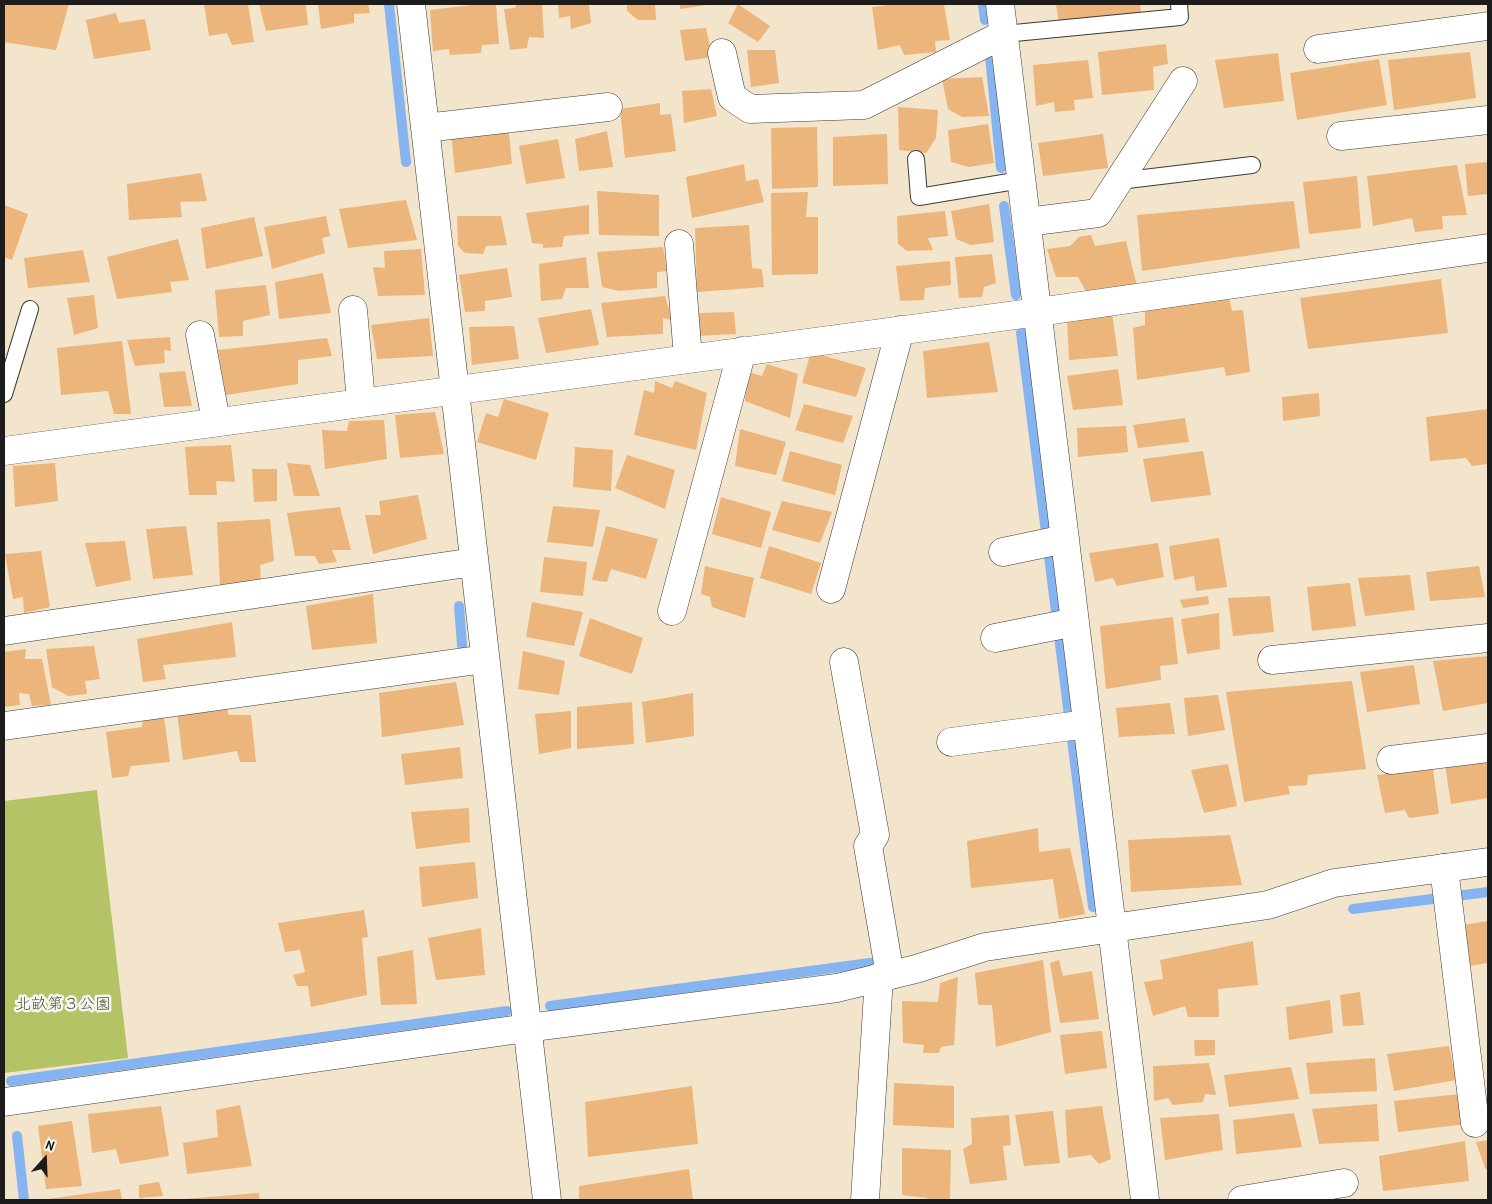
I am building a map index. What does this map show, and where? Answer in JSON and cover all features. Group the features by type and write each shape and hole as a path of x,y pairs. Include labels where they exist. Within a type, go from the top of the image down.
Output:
{"street":[{"path":"1000,4 1145,1200"},
{"path":"418,5 425,128 547,1200"},
{"path":"1318,49 1488,26"},
{"path":"722,53 732,98 750,109 864,105 1004,34"},
{"path":"1027,222 1098,213 1183,81"},
{"path":"425,128 608,107"},
{"path":"1341,136 1488,120"},
{"path":"679,244 688,358"},
{"path":"4,451 1038,312 1488,248"},
{"path":"353,310 361,402"},
{"path":"831,589 900,330"},
{"path":"200,335 216,421"},
{"path":"672,611 742,351"},
{"path":"1003,552 1065,538"},
{"path":"4,632 474,562"},
{"path":"995,638 1075,622"},
{"path":"1272,660 1488,638"},
{"path":"4,726 485,659"},
{"path":"844,662 875,835 868,846 885,976 865,1200"},
{"path":"951,742 1088,724"},
{"path":"1391,760 1488,748"},
{"path":"4,1102 527,1028 837,988 985,947 1268,905 1334,883 1488,862"},
{"path":"1444,868 1475,1122"},
{"path":"1242,1200 1344,1183"}],"lane":[{"path":"1004,34 1180,17 1179,4"},
{"path":"916,159 919,197 1021,180"},
{"path":"1119,181 1252,165"},
{"path":"4,394 30,309"}],"green space":[{"name":"北畝第３公園","path":"97,790 128,1058 4,1073 4,801"}],"building":[{"path":"4,4 69,4 56,50 4,42"},
{"path":"204,4 248,4 254,42 232,45 227,33 209,36"},
{"path":"259,4 306,4 308,25 266,31"},
{"path":"318,4 368,4 370,13 354,14 354,23 321,29"},
{"path":"496,4 499,44 482,45 481,53 450,55 449,49 433,51 430,10"},
{"path":"517,4 542,4 544,38 529,37 527,48 510,50 504,9 515,8"},
{"path":"558,4 589,4 591,23 571,29 570,16 559,18"},
{"path":"627,4 655,4 656,20 638,20 627,11"},
{"path":"680,4 707,4 707,5 680,9"},
{"path":"738,4 770,26 758,42 728,23"},
{"path":"896,4 944,4 950,40 935,41 936,52 904,55 900,45 878,50 872,7"},
{"path":"1056,4 1140,4 1141,13 1059,24"},
{"path":"116,13 119,23 145,19 151,50 94,59 86,20"},
{"path":"706,28 712,57 685,61 680,30"},
{"path":"1166,44 1168,64 1153,67 1154,90 1102,95 1098,52"},
{"path":"747,50 775,50 779,83 751,87"},
{"path":"1470,52 1476,98 1394,110 1388,60"},
{"path":"1278,53 1284,101 1224,108 1215,60"},
{"path":"1379,59 1387,105 1297,120 1290,73"},
{"path":"1088,60 1093,98 1074,100 1075,110 1055,112 1054,102 1036,106 1033,65"},
{"path":"982,77 989,116 962,117 948,109 942,79"},
{"path":"711,89 717,116 684,123 682,91"},
{"path":"660,103 660,115 671,114 676,151 625,158 620,109"},
{"path":"898,107 938,110 936,138 926,153 899,150"},
{"path":"508,124 512,164 455,173 451,131"},
{"path":"988,124 994,163 969,167 951,162 948,130"},
{"path":"817,127 818,187 772,189 771,128"},
{"path":"607,131 613,167 579,171 575,139"},
{"path":"887,134 888,184 833,186 833,137"},
{"path":"1103,134 1108,168 1043,176 1038,143"},
{"path":"558,139 565,178 526,184 519,146"},
{"path":"1488,162 1488,194 1468,196 1465,164"},
{"path":"744,164 746,181 758,179 764,202 692,218 686,177"},
{"path":"1457,165 1467,215 1442,216 1443,229 1415,232 1412,218 1373,226 1367,176"},
{"path":"201,173 207,201 180,202 182,217 129,220 127,184"},
{"path":"1357,176 1361,228 1309,234 1303,182"},
{"path":"597,191 659,195 659,236 599,235"},
{"path":"808,192 806,217 818,217 818,274 772,275 771,193"},
{"path":"406,200 417,240 348,248 339,209"},
{"path":"1294,201 1300,248 1142,271 1137,215"},
{"path":"989,204 994,242 971,245 956,239 951,211"},
{"path":"4,205 28,214 12,260 4,257"},
{"path":"589,205 589,234 564,236 562,247 543,248 543,244 532,243 526,213"},
{"path":"945,211 948,236 928,238 933,250 907,251 898,244 897,216"},
{"path":"326,216 330,236 322,238 325,253 272,269 264,227"},
{"path":"457,216 501,216 507,245 486,246 483,254 465,253 458,246"},
{"path":"254,217 263,256 206,269 201,228"},
{"path":"749,225 752,268 762,269 764,287 697,292 695,228"},
{"path":"1091,235 1095,246 1126,241 1137,287 1088,295 1078,277 1056,277 1047,249 1070,246 1079,237"},
{"path":"178,239 189,280 170,282 172,292 117,299 107,257"},
{"path":"663,247 667,271 657,272 657,288 619,291 602,287 597,252"},
{"path":"421,249 425,295 378,296 373,267 385,268 384,251"},
{"path":"83,250 90,282 28,288 24,258"},
{"path":"992,254 996,283 984,287 982,297 959,298 955,257"},
{"path":"586,257 589,288 566,288 562,299 541,301 539,264"},
{"path":"950,261 951,285 925,288 924,300 900,301 896,266"},
{"path":"507,268 512,297 485,301 485,311 465,312 459,275"},
{"path":"323,273 331,313 279,319 275,282"},
{"path":"1441,279 1448,333 1308,349 1300,298"},
{"path":"266,285 270,315 243,321 243,336 219,337 215,290"},
{"path":"94,295 98,328 74,335 67,298"},
{"path":"665,296 672,320 663,318 663,334 607,337 601,303"},
{"path":"1229,297 1232,311 1243,310 1250,372 1226,376 1224,367 1137,380 1133,328 1145,325 1145,305"},
{"path":"591,309 599,345 546,353 538,318"},
{"path":"734,312 736,334 696,336 698,313"},
{"path":"1112,313 1118,356 1069,360 1067,319"},
{"path":"429,318 433,356 377,359 371,325"},
{"path":"514,326 519,359 472,365 469,327"},
{"path":"170,337 171,351 164,350 165,363 135,366 127,340"},
{"path":"327,338 332,356 298,360 298,384 226,395 218,350"},
{"path":"122,341 131,414 114,414 108,391 61,395 57,348"},
{"path":"989,342 998,392 927,398 923,351"},
{"path":"811,352 866,368 856,397 802,383"},
{"path":"767,364 798,374 790,418 745,401 748,372 762,376"},
{"path":"1118,369 1123,405 1073,410 1067,376"},
{"path":"185,371 192,406 164,407 159,373"},
{"path":"655,381 672,388 675,381 707,393 696,450 634,435 644,390 654,393"},
{"path":"1319,393 1320,416 1283,421 1282,397"},
{"path":"504,399 549,413 536,460 477,442 486,413 498,417"},
{"path":"804,404 853,416 843,443 795,430"},
{"path":"1488,409 1488,464 1472,466 1466,458 1430,461 1426,417"},
{"path":"435,412 444,454 400,458 395,415"},
{"path":"1185,418 1189,442 1138,448 1133,425"},
{"path":"384,420 387,459 325,469 322,430 347,431 349,421"},
{"path":"1126,426 1128,452 1078,457 1077,428"},
{"path":"740,429 786,442 776,475 735,466"},
{"path":"231,445 235,482 216,481 217,495 189,495 185,447"},
{"path":"575,447 613,450 611,491 573,487"},
{"path":"790,451 842,465 835,495 782,481"},
{"path":"1203,451 1211,495 1151,502 1143,459"},
{"path":"627,455 675,470 665,509 615,488"},
{"path":"55,463 58,501 15,507 13,466"},
{"path":"287,463 310,465 320,496 294,496"},
{"path":"252,469 277,469 277,501 254,502"},
{"path":"418,495 427,539 373,554 365,515 381,515 379,501"},
{"path":"721,497 771,512 761,548 712,534"},
{"path":"782,501 832,512 820,543 772,530"},
{"path":"553,506 600,510 593,547 547,542"},
{"path":"340,507 351,550 332,550 337,562 319,564 315,556 295,556 287,513"},
{"path":"270,519 274,561 260,565 261,581 220,586 217,522"},
{"path":"186,526 193,575 153,579 146,529"},
{"path":"606,526 658,539 646,579 611,569 607,582 592,580"},
{"path":"1219,538 1227,587 1196,591 1194,576 1174,580 1169,546"},
{"path":"125,541 131,580 96,587 85,543"},
{"path":"1158,543 1164,577 1117,586 1113,578 1095,582 1089,553"},
{"path":"769,546 821,563 811,594 760,578"},
{"path":"41,551 50,607 24,613 23,597 13,599 5,554"},
{"path":"544,557 587,562 583,596 540,592"},
{"path":"705,566 754,578 745,618 712,607 710,597 701,594"},
{"path":"1479,566 1485,597 1430,601 1426,572"},
{"path":"1410,575 1415,610 1365,616 1358,578"},
{"path":"1350,583 1356,626 1312,631 1307,587"},
{"path":"373,594 377,643 312,650 306,606"},
{"path":"1208,596 1209,604 1183,608 1180,600"},
{"path":"1270,596 1274,632 1233,636 1228,598"},
{"path":"532,602 583,612 574,646 526,637"},
{"path":"1219,613 1220,649 1187,654 1181,619"},
{"path":"1173,617 1178,664 1160,666 1161,680 1106,689 1100,626"},
{"path":"590,618 643,638 632,674 579,656"},
{"path":"232,622 236,657 163,665 166,679 143,682 137,639"},
{"path":"94,646 100,679 85,681 87,694 68,696 52,687 46,649"},
{"path":"26,649 25,659 42,659 51,705 32,706 29,694 19,693 20,705 4,707 4,652"},
{"path":"523,651 565,661 559,695 518,689"},
{"path":"1488,656 1488,703 1443,711 1433,661"},
{"path":"1414,665 1420,704 1367,712 1360,672"},
{"path":"1352,681 1366,769 1308,775 1307,785 1288,786 1290,794 1244,802 1226,692"},
{"path":"456,682 464,725 382,737 379,693"},
{"path":"693,693 694,736 646,743 642,702"},
{"path":"1218,695 1225,730 1188,736 1184,698"},
{"path":"632,702 634,744 577,749 577,707"},
{"path":"1170,703 1175,734 1119,737 1116,708"},
{"path":"226,707 229,715 251,715 256,762 240,762 237,751 183,760 177,712"},
{"path":"571,711 571,748 539,754 535,714"},
{"path":"164,716 170,762 131,766 128,776 112,778 106,732 142,727 143,719"},
{"path":"460,747 463,778 405,785 401,754"},
{"path":"1488,761 1488,798 1451,804 1445,765"},
{"path":"1228,764 1237,806 1204,813 1191,770"},
{"path":"1433,769 1439,814 1409,818 1405,810 1385,813 1377,775"},
{"path":"469,808 470,842 416,849 411,812"},
{"path":"1038,828 1039,852 1070,848 1085,914 1059,919 1053,879 971,888 967,841"},
{"path":"1230,835 1242,885 1131,892 1128,840"},
{"path":"475,862 478,898 422,907 419,867"},
{"path":"364,910 368,937 362,938 367,995 311,1007 308,986 297,986 293,975 305,972 300,950 285,952 278,923"},
{"path":"1488,921 1488,963 1469,966 1463,925"},
{"path":"481,928 485,975 436,980 428,938"},
{"path":"1253,941 1258,985 1218,989 1219,1017 1188,1017 1185,1006 1153,1016 1144,982 1163,979 1160,960"},
{"path":"413,950 417,1004 381,1005 377,957"},
{"path":"1043,960 1051,1032 996,1047 992,1005 978,1005 975,973"},
{"path":"1059,960 1063,976 1092,971 1099,1019 1060,1023 1050,963"},
{"path":"958,977 954,1045 941,1047 939,1053 923,1053 924,1045 903,1043 902,1001 938,1002 940,983"},
{"path":"1360,992 1364,1025 1343,1026 1340,995"},
{"path":"1330,1000 1333,1033 1289,1040 1286,1007"},
{"path":"1102,1031 1107,1068 1065,1074 1060,1035"},
{"path":"1194,1040 1215,1040 1215,1055 1195,1056"},
{"path":"1449,1046 1456,1080 1394,1091 1387,1054"},
{"path":"1375,1058 1377,1091 1310,1094 1306,1063"},
{"path":"1209,1063 1216,1095 1205,1094 1203,1102 1173,1105 1168,1098 1154,1101 1153,1066"},
{"path":"1291,1067 1299,1099 1229,1107 1224,1075"},
{"path":"894,1083 954,1086 954,1128 893,1125"},
{"path":"692,1086 698,1144 588,1157 585,1102"},
{"path":"1459,1094 1467,1124 1398,1132 1394,1101"},
{"path":"1377,1104 1379,1141 1319,1144 1312,1109"},
{"path":"240,1105 252,1166 187,1174 183,1143 218,1137 216,1110"},
{"path":"161,1106 169,1156 120,1164 116,1149 92,1153 88,1114"},
{"path":"1102,1106 1111,1159 1099,1164 1091,1155 1068,1158 1065,1110"},
{"path":"1053,1111 1060,1163 1024,1166 1015,1115"},
{"path":"1294,1113 1302,1147 1236,1154 1233,1120"},
{"path":"1219,1114 1223,1150 1165,1160 1160,1118"},
{"path":"1009,1115 1011,1145 1003,1146 1007,1180 970,1184 963,1149 972,1144 971,1118"},
{"path":"72,1121 82,1186 46,1189 38,1126"},
{"path":"1488,1140 1488,1171 1485,1168 1476,1142"},
{"path":"1465,1141 1469,1181 1383,1191 1379,1156"},
{"path":"902,1148 951,1150 950,1200 927,1200 927,1198 902,1195"},
{"path":"689,1169 693,1200 579,1200 579,1186"},
{"path":"159,1182 163,1196 139,1198 139,1185"},
{"path":"120,1189 122,1200 48,1200 48,1199"},
{"path":"259,1193 260,1200 184,1200 184,1199"}],"waterway":[{"path":"389,4 406,162"},
{"path":"983,4 985,20"},
{"path":"990,56 1001,168"},
{"path":"1004,206 1016,295"},
{"path":"1021,333 1093,907"},
{"path":"459,606 462,645"},
{"path":"1353,909 1488,892"},
{"path":"550,1006 870,963"},
{"path":"11,1081 507,1011"},
{"path":"17,1136 24,1200"}]}
